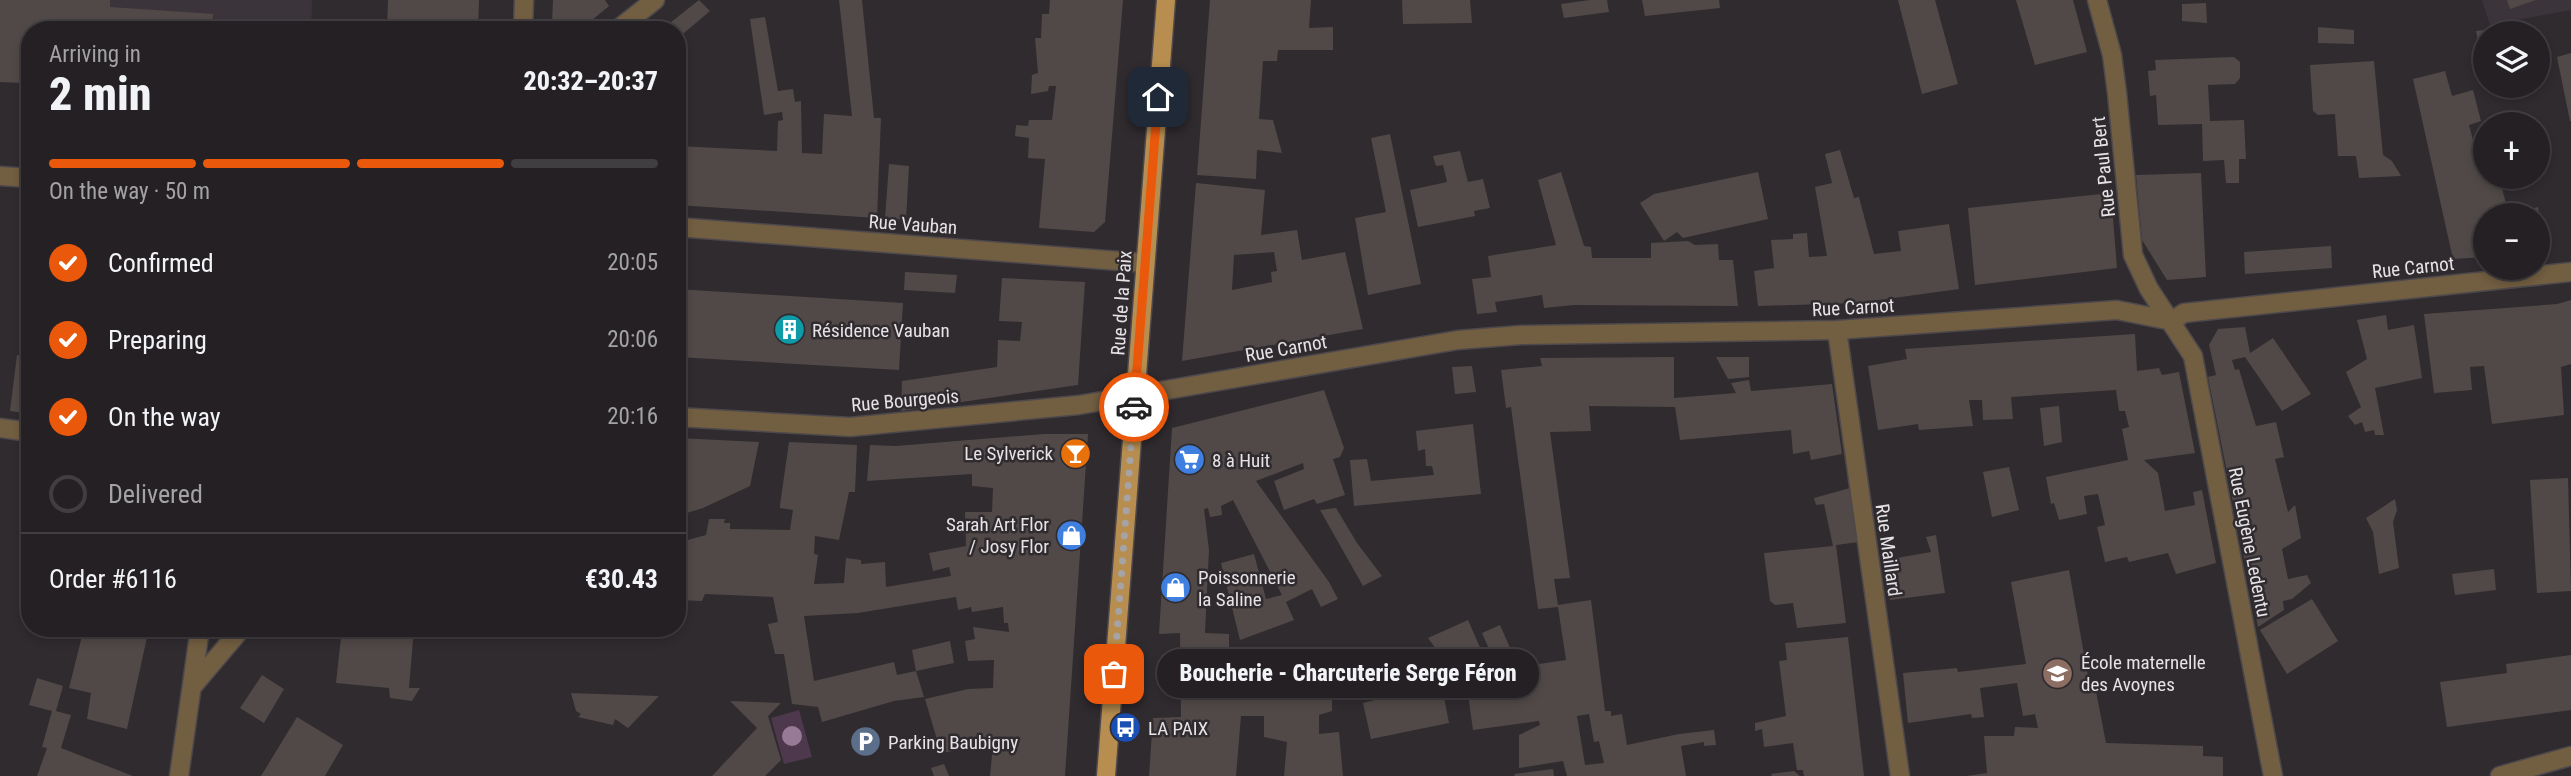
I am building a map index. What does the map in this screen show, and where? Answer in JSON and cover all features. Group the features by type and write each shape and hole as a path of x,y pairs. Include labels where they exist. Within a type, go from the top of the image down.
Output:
{"main road":[{"name":"Rue de la Paix","path":"1106,776 1166,0"}],"street":[{"path":"523,21 524,0"},
{"path":"628,21 655,0"},
{"name":"Rue Paul Bert","path":"2097,0 2114,68 2133,256 2149,289 2172,321"},
{"path":"0,176 21,177"},
{"name":"Rue Vauban","path":"686,228 1145,263"},
{"name":"Rue Carnot","path":"1135,397 1458,340 1521,335 1837,330 2117,310 2172,321 2184,313 2571,272"},
{"name":"Rue Eugène Ledentu","path":"2172,321 2193,356 2273,776"},
{"name":"Rue Maillard","path":"1837,330 1900,776"},
{"name":"Rue Bourgeois","path":"686,418 850,427 1135,397"},
{"path":"0,428 21,431"},
{"path":"179,776 199,637"},
{"path":"192,687 234,637"},
{"path":"2500,776 2571,756"}],"shaded area":[{"path":"110,0 312,0 311,21 109,21"},
{"path":"2482,0 2571,0 2571,10 2512,21 2489,21"},
{"path":"799,710 812,757 784,764 771,718"}],"building":[{"path":"0,0 110,0 110,7 213,14 213,21 21,21 21,83 0,82"},
{"path":"388,0 479,0 478,21 387,21"},
{"path":"553,0 605,0 609,6 591,21 552,21"},
{"path":"699,0 710,11 686,31 686,21 672,21"},
{"path":"839,0 862,0 874,118 881,118 877,218 686,206 686,146 777,151 778,121 783,120 782,112 764,115 750,19 765,17 778,91 793,89 795,102 801,101 802,153 822,154 824,114 852,116"},
{"path":"1050,0 1123,0 1105,222 1094,232 1039,228 1045,159 1028,158 1029,138 1015,136 1016,125 1028,126 1029,120 1052,120 1056,86 1049,86 1048,91 1031,94 1032,75 1038,73 1035,38 1041,38 1042,14 1049,14"},
{"path":"1210,0 1311,0 1309,28 1333,27 1333,50 1278,50 1277,61 1263,61 1259,119 1273,120 1282,153 1257,150 1256,179 1197,175"},
{"path":"1402,0 1470,0 1472,23 1403,24"},
{"path":"1607,0 1609,12 1564,18 1561,4"},
{"path":"1642,0 1719,0 1720,8 1645,16"},
{"path":"1898,0 1935,0 1958,84 1922,94"},
{"path":"2016,0 2073,0 2087,52 2035,65"},
{"path":"2507,0 2536,0 2510,9"},
{"path":"2206,3 2207,23 2182,21 2182,4"},
{"path":"2318,27 2354,30 2354,44 2318,43"},
{"path":"2571,53 2571,121 2570,121 2557,57"},
{"path":"2234,57 2240,62 2240,78 2235,84 2208,85 2210,121 2244,120 2246,159 2239,159 2239,183 2226,183 2224,160 2203,161 2202,124 2158,125 2156,95 2150,96 2148,71 2156,70 2155,60"},
{"path":"2374,61 2383,155 2392,161 2401,176 2359,178 2356,156 2338,156 2335,114 2318,115 2313,111 2310,65"},
{"path":"2445,71 2452,96 2473,90 2479,112 2473,112 2473,124 2469,125 2473,140 2473,189 2502,189 2506,203 2473,203 2473,258 2453,259 2413,79"},
{"path":"1390,134 1421,284 1368,295 1355,218 1386,212 1371,138"},
{"path":"1840,150 1854,198 1859,197 1874,254 1901,251 1898,231 1949,224 1959,289 1857,303 1758,306 1754,271 1774,268 1771,240 1793,239 1793,234 1807,233 1809,257 1827,256 1815,187 1832,183 1825,154"},
{"path":"1460,151 1468,182 1483,179 1490,208 1474,211 1475,216 1418,227 1410,190 1447,182 1443,165 1436,166 1433,156"},
{"path":"889,164 909,166 906,220 885,218"},
{"path":"1561,172 1584,246 1591,247 1592,258 1651,258 1651,243 1688,241 1695,245 1718,244 1719,260 1733,260 1738,306 1574,305 1544,308 1542,295 1495,302 1497,312 1477,314 1472,279 1491,277 1488,256 1556,245 1538,180"},
{"path":"1758,172 1768,219 1683,238 1677,232 1664,241 1640,203 1654,194"},
{"path":"2201,173 2206,277 2167,280 2142,240 2136,175"},
{"path":"1196,183 1265,190 1261,235 1297,230 1302,260 1345,252 1363,329 1182,361","holes":["1274,252 1277,271 1271,272 1272,282 1232,290 1234,255"]},
{"path":"2111,193 2117,268 1975,285 1968,208"},
{"path":"2331,246 2332,268 2245,274 2244,252"},
{"path":"905,272 957,275 955,293 904,290"},
{"path":"1002,278 1085,282 1078,385 901,411 902,381 997,367 998,340 1020,341 1022,322 999,321"},
{"name":"Résidence Vauban","path":"686,290 903,303 899,370 686,358"},
{"path":"2571,300 2571,364 2561,367 2564,415 2492,424 2484,366 2470,367 2472,390 2434,393 2424,314 2557,304"},
{"path":"2386,315 2388,330 2414,325 2422,378 2375,388 2384,435 2375,435 2374,430 2365,432 2362,422 2355,425 2348,416 2361,407 2346,372 2367,359 2357,320"},
{"path":"2245,327 2250,353 2273,338 2311,394 2282,411 2245,357 2232,360 2235,370 2239,369 2256,426 2276,422 2284,457 2275,459 2288,512 2295,505 2301,538 2282,549 2288,579 2307,575 2311,583 2292,599 2283,601 2284,610 2258,627 2208,377 2216,375 2209,345 2218,329"},
{"path":"2135,334 2137,371 2159,368 2162,375 2179,372 2195,453 2144,460 2158,473 2165,511 2195,505 2193,492 2202,490 2216,563 2176,574 2168,553 2129,562 2127,557 2105,562 2097,527 2105,525 2098,494 2084,496 2087,514 2059,520 2054,503 2051,504 2046,477 2128,460 2122,429 2129,427 2125,411 2119,411 2116,390 2011,397 2013,419 1983,420 1982,400 1969,400 1973,426 1919,430 1918,424 1878,430 1868,366 1907,359 1905,349"},
{"path":"17,355 21,355 21,413 10,411"},
{"path":"1674,357 1674,398 1736,393 1731,383 1749,380 1751,391 1832,384 1842,454 1811,460 1809,451 1793,454 1791,430 1680,440 1675,407 1589,406 1591,431 1550,432 1570,578 1554,579 1558,605 1591,600 1605,711 1611,711 1611,716 1622,714 1627,745 1714,730 1716,745 1704,746 1704,742 1681,746 1686,776 1567,776 1563,761 1519,768 1519,735 1540,725 1539,721 1473,730 1467,687 1520,678 1519,667 1566,660 1558,607 1538,609 1511,407 1506,408 1501,370 1542,366 1540,358","holes":["1589,714 1594,742 1599,741 1604,763 1585,765 1577,716"]},
{"path":"1716,357 1749,357 1749,377 1728,379"},
{"path":"1472,366 1476,392 1455,394 1452,367"},
{"path":"1324,390 1344,448 1340,457 1333,459 1345,495 1317,504 1314,499 1284,510 1274,481 1304,469 1303,463 1256,481 1329,582 1338,599 1321,607 1312,589 1286,602 1294,620 1240,640 1221,563 1254,554 1266,599 1282,595 1233,500 1221,506 1222,515 1210,517 1208,508 1204,509 1209,550 1205,633 1229,634 1229,656 1257,655 1257,684 1332,684 1332,711 1319,715 1319,734 1339,732 1343,776 1284,776 1287,742 1264,737 1264,716 1241,716 1236,776 1149,776 1153,718 1181,717 1180,633 1159,634 1172,428"},
{"path":"2059,406 2062,442 2044,446 2040,408"},
{"path":"1473,424 1481,494 1354,506 1350,460 1367,459 1371,481 1434,475 1432,466 1426,466 1425,449 1418,451 1416,431"},
{"path":"1044,434 1088,434 1065,776 990,776 993,745 941,753 925,699 968,689 993,688 994,660 968,661 965,641 975,639 973,627 1009,632 1008,623 1004,623 1003,607 972,612 971,607 958,610 956,597 858,613 804,616 814,681 894,662 897,675 916,671 924,697 894,701 822,722 818,707 792,704 784,654 775,654 768,624 778,622 773,597 705,594 702,601 686,600 686,541 706,535 709,519 725,519 724,523 730,523 730,529 790,530 793,510 780,508 789,442 857,445 855,492 849,492 839,540 815,536 814,554 818,555 814,584 844,583 846,558 861,560 861,564 885,562 886,587 951,576 949,567 933,571 929,553 966,546 965,512 992,512 993,488 972,486 972,474 867,481 870,445 896,446"},
{"path":"686,438 759,442 750,486 686,513"},
{"path":"2009,467 2019,510 1992,517 1983,472"},
{"path":"2568,478 2571,591 2537,593 2530,480"},
{"path":"1850,488 1859,542 1836,545 1846,623 1797,628 1793,603 1775,605 1770,601 1764,553 1833,546 1824,504 1816,505 1814,498"},
{"path":"2395,499 2397,510 2393,522 2399,568 2379,574 2373,532 2366,518"},
{"path":"1336,508 1357,543 1382,576 1363,586 1320,510"},
{"path":"1936,535 1945,593 1890,600 1886,571 1892,571 1891,559 1931,552 1926,537"},
{"path":"2494,569 2496,590 2455,595 2452,574"},
{"name":"École maternelle des Avoynes","path":"2069,570 2089,682 2094,681 2106,743 2203,746 2203,756 2223,757 2223,776 1966,776 1987,773 1984,736 2014,736 2015,727 2038,728 2035,714 2023,716 2017,683 1980,688 1984,717 1972,718 1971,714 1908,723 1903,673 1957,668 1958,672 2026,664 2011,582"},
{"path":"2312,599 2338,641 2287,674 2260,630"},
{"path":"1468,620 1486,661 1453,672 1455,689 1443,692 1449,723 1371,739 1363,703 1423,688 1425,696 1431,695 1425,673 1449,667 1428,638"},
{"path":"1500,625 1515,659 1497,667 1482,633"},
{"path":"82,637 147,637 127,729 87,719 91,693 69,688"},
{"path":"341,637 413,637 409,688 420,688 412,701 390,698 389,688 336,683"},
{"path":"1848,637 1864,776 1804,776 1803,770 1797,770 1793,743 1764,747 1762,729 1755,731 1755,723 1786,716 1779,661 1787,660 1785,643"},
{"path":"950,641 954,663 916,671 912,650"},
{"path":"2571,655 2571,710 2447,727 2440,682 2507,673 2506,664"},
{"path":"262,675 284,689 264,723 240,708"},
{"path":"37,678 63,686 56,711 71,715 61,748 133,776 37,776 47,748 42,747 52,711 29,705"},
{"path":"571,693 659,696 628,728 615,719 613,725 578,717 581,714 576,711"},
{"path":"730,701 781,703 768,716 781,760 765,776 712,776 757,728"},
{"path":"297,717 343,745 325,776 261,776"},
{"path":"944,764 949,776 934,776 931,768"},
{"path":"1553,769 1554,776 1514,774"},
{"path":"1794,771 1800,776 1771,774"}],"way so far":[{"path":"1114,674 1134,407"}],"place":[{"name":"Résidence Vauban","path":"789,330"},
{"name":"Le Sylverick","path":"1076,453"},
{"name":"8 à Huit","path":"1189,460"},
{"name":"Sarah Art Flor / Josy Flor","path":"1072,535"},
{"name":"Poissonnerie la Saline","path":"1175,588"},
{"name":"École maternelle des Avoynes","path":"2058,673"},
{"name":"Boucherie - Charcuterie Serge Féron","path":"1114,674"},
{"name":"LA PAIX","path":"1125,728"},
{"name":"Parking Baubigny","path":"865,742"}],"route":[{"path":"1134,407 1158,97"}]}
